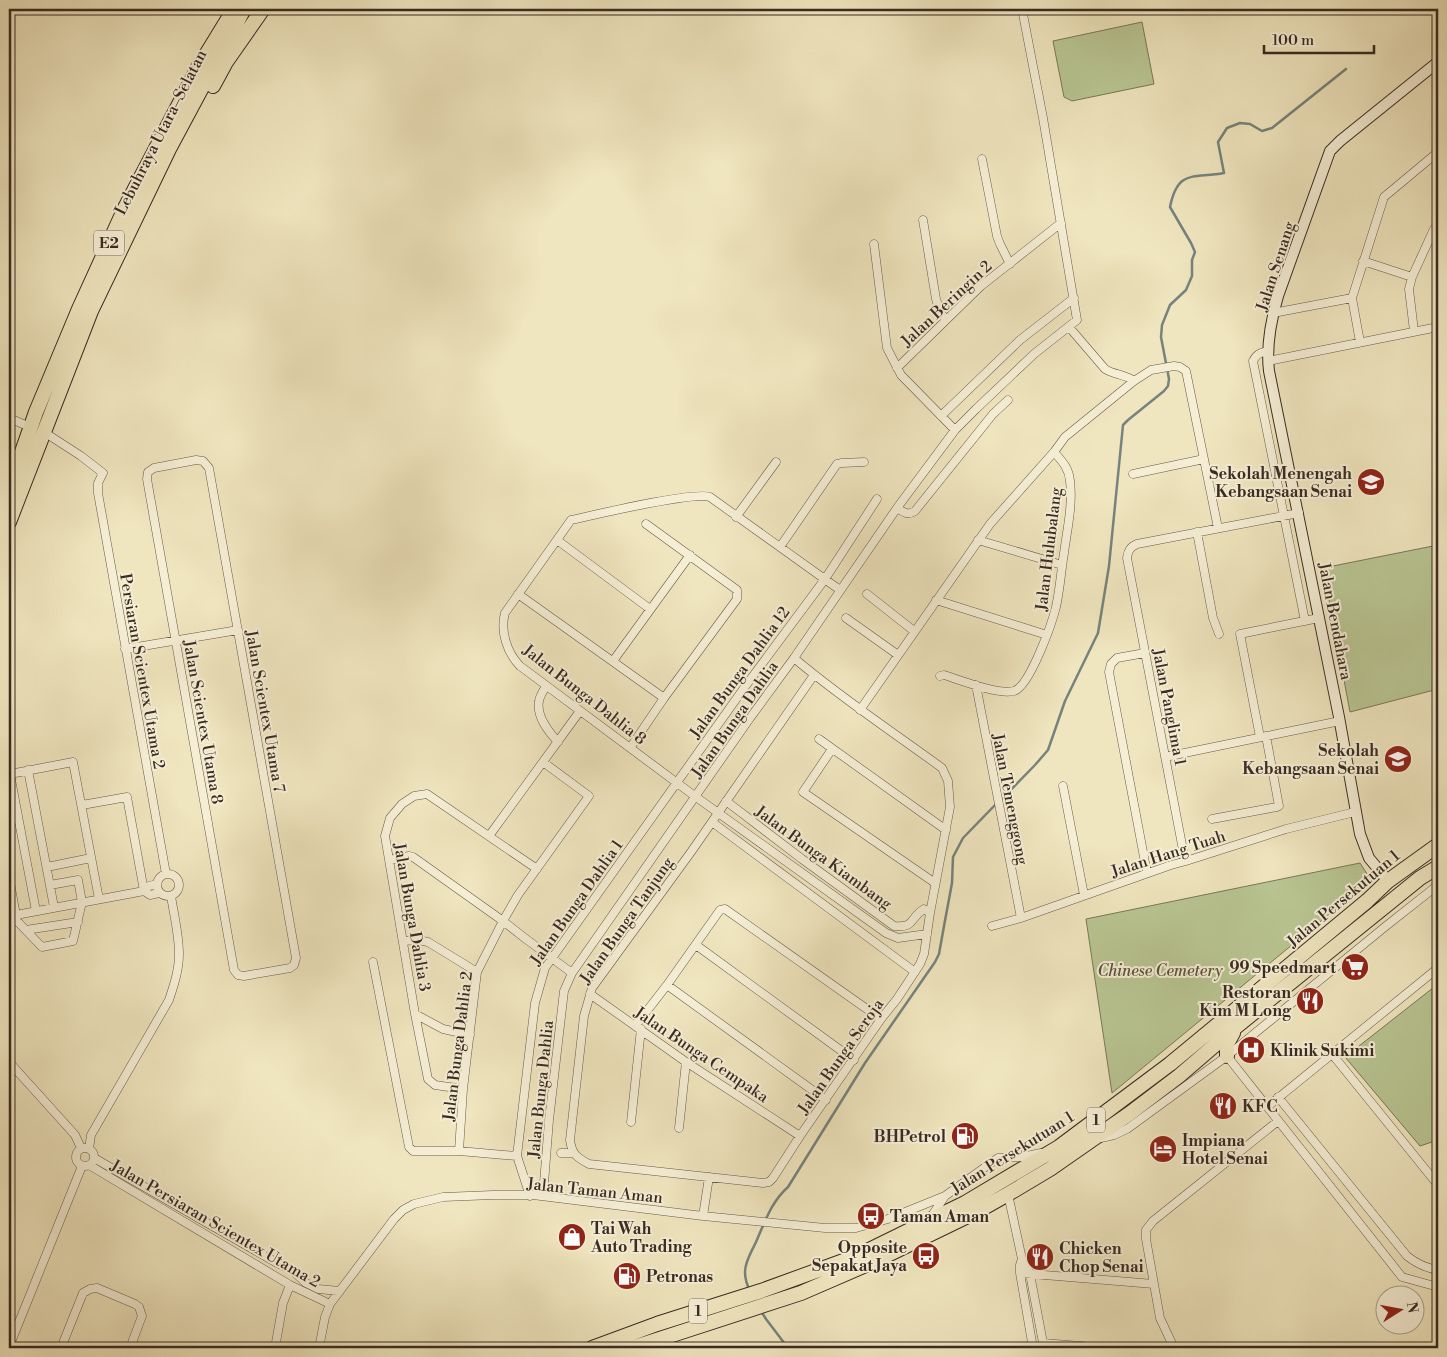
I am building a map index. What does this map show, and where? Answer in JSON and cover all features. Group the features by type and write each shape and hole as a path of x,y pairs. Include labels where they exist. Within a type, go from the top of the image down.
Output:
{"highway":[{"name":"Lebuhraya Utara–Selatan","path":"9,489 36,412 79,309 118,225 160,139 194,76 234,9"},
{"name":"Lebuhraya Utara–Selatan","path":"9,522 91,312 169,149 244,9"},
{"path":"134,222 226,62 263,9"},
{"name":"Jalan Persekutuan 1","path":"592,1348 857,1256 965,1203 1059,1147 1170,1064 1367,901 1388,881 1438,845"},
{"name":"Jalan Persekutuan 1","path":"632,1348 801,1293 875,1261 978,1211 1050,1169 1164,1087 1420,878 1438,867"},
{"path":"1227,1056 1227,1044 1237,1026"}],"street":[{"path":"941,416 1020,340 1074,298 1044,118 1022,9"},
{"name":"Jalan Senang","path":"1268,356 1273,313 1278,296 1330,151 1438,62"},
{"path":"1360,342 1352,298 1384,197 1438,152"},
{"path":"982,159 997,236 1010,264"},
{"path":"924,220 936,299 940,312 946,320"},
{"name":"Jalan Beringin 2","path":"897,368 981,286 1061,223"},
{"path":"1414,331 1409,292 1412,277 1438,224"},
{"path":"874,244 887,348 897,368 907,382 955,430"},
{"path":"1363,261 1412,277"},
{"name":"Jalan Bunga Dahlia","path":"543,1196 548,1120 564,991 572,972 794,658 897,508 955,430 1034,354 1076,321 1078,317 1074,298"},
{"path":"1273,313 1352,298"},
{"path":"1305,621 1254,361 1255,357 1260,353 1268,356 1360,342 1438,326"},
{"path":"1069,327 1105,369 1134,381"},
{"name":"Jalan Bendahara","path":"1268,356 1340,721 1360,834 1367,853 1388,881"},
{"path":"794,658 860,710 990,524 1065,437 1134,381 1152,370 1174,366 1185,370 1218,528"},
{"path":"897,508 906,514 911,514 993,414 1008,400"},
{"path":"9,418 23,424"},
{"name":"Persiaran Scientex Utama 2","path":"47,434 103,473 98,483 98,493 166,874"},
{"name":"Jalan Hulubalang","path":"976,685 1002,692 1014,691 1020,688 1027,678 1047,635 1057,604 1070,503 1070,480 1065,464 1054,452"},
{"name":"Jalan Scientex Utama 7","path":"146,479 148,472 154,468 196,460 204,460 209,468 296,958 294,965 290,968 244,976 238,975 234,970"},
{"path":"1133,474 1204,460"},
{"path":"736,517 776,462"},
{"path":"780,547 837,464 842,462 864,462"},
{"name":"Jalan Scientex Utama 8","path":"146,479 234,970"},
{"name":"Jalan Bunga Dahlia 8","path":"840,590 710,498 700,495 571,520 505,613 503,618 506,644 512,658 546,686 718,813 886,933 898,938 927,934"},
{"name":"Jalan Bunga Dahlia 12","path":"677,783 744,688 825,579 877,498"},
{"path":"1219,634 1213,618 1197,532 1299,513"},
{"path":"630,748 736,599 738,590 646,524"},
{"name":"Jalan Panglima 1","path":"1186,861 1127,558 1130,548 1137,544 1197,532"},
{"path":"557,540 650,609"},
{"path":"978,540 1062,565"},
{"path":"613,661 690,555"},
{"path":"518,594 664,698"},
{"path":"867,594 914,631"},
{"path":"936,600 1047,635"},
{"path":"846,618 898,655"},
{"path":"1212,819 1279,806 1240,634 1319,618"},
{"path":"126,649 238,630"},
{"path":"1145,653 1117,658 1111,664 1109,672 1147,874"},
{"name":"Jalan Bunga Tanjung","path":"573,1153 570,1140 584,1016 592,988 712,822 814,675"},
{"path":"940,676 944,675 976,685"},
{"name":"Jalan Temenggong","path":"976,685 1020,918"},
{"path":"546,686 538,702 540,715 558,742"},
{"name":"Jalan Bunga Seroja","path":"573,1153 589,1164 763,1183 769,1182 915,972 924,954 935,883 950,807 948,782 940,766 860,710"},
{"path":"489,836 580,711"},
{"path":"1165,757 1340,721"},
{"path":"819,740 946,830"},
{"path":"832,749 803,792 935,883"},
{"path":"36,911 10,774 28,770 73,762 99,899"},
{"name":"Jalan Bunga Dahlia 2","path":"459,1151 463,1089 477,972 518,896 589,796 543,762"},
{"path":"28,770 54,907"},
{"name":"Jalan Bunga Dahlia 1","path":"530,1196 517,1156 535,1003 541,977 551,958 677,783"},
{"path":"1063,786 1084,895"},
{"name":"Jalan Bunga Dahlia 3","path":"463,1089 435,1085 428,1079 385,836 390,818 402,804 414,796 427,794 537,869"},
{"path":"16,915 144,890 156,884 160,877 166,874 176,877 179,882 179,888 176,893 171,896 159,893 150,895 144,890 127,796 82,805"},
{"name":"Jalan Bunga Kiambang","path":"726,801 894,926 910,924 918,912 924,909 930,913"},
{"name":"Jalan Hang Tuah","path":"992,926 1286,829 1355,812"},
{"path":"712,822 915,972"},
{"path":"390,860 409,856 413,857 572,972"},
{"path":"47,867 92,858"},
{"path":"9,877 17,921 42,947 73,941 82,902 78,880 50,885"},
{"path":"156,884 159,893"},
{"path":"1090,1141 1127,1130 1227,1056 1438,885"},
{"path":"89,1149 91,1135 169,1000 179,955 171,896"},
{"path":"630,1122 638,1027 720,910 725,909 729,911 881,1019"},
{"path":"26,930 78,922"},
{"path":"403,941 418,940 428,942 477,972"},
{"path":"696,945 854,1060"},
{"path":"373,962 409,1147 413,1151 459,1151 517,1156"},
{"path":"1267,1107 1438,968"},
{"path":"667,985 826,1100"},
{"name":"Jalan Bunga Cempaka","path":"590,994 686,1062 800,1136"},
{"path":"415,1014 443,1029 470,1035"},
{"path":"1332,1054 1438,1185"},
{"path":"1227,1056 1402,1277 1438,1287"},
{"path":"680,1128 686,1062"},
{"path":"10,1063 75,1135 81,1148"},
{"path":"1278,1098 1407,1256 1426,1268 1438,1270"},
{"path":"1174,1348 1160,1318 1146,1230 1149,1224 1278,1121"},
{"path":"929,1220 945,1196 998,1158 1034,1155 1059,1147"},
{"path":"9,1347 86,1166 92,1163 94,1158 89,1149 81,1148 75,1156 76,1161 86,1166"},
{"path":"561,1153 573,1153"},
{"name":"Jalan Persiaran Scientex Utama 2","path":"94,1158 292,1270 306,1283 318,1289 340,1291"},
{"name":"Jalan Persiaran Scientex Utama 2","path":"86,1166 290,1285 330,1304"},
{"path":"702,1216 709,1177"},
{"path":"1008,1194 1022,1259 1030,1274 1043,1345 1106,1348"},
{"name":"Jalan Taman Aman","path":"319,1348 325,1317 330,1304 394,1220 403,1210 414,1204 443,1198 494,1195 543,1196 702,1216 824,1228 856,1228 888,1219 945,1196"},
{"path":"1022,1259 1020,1274 1033,1348"},
{"path":"275,1348 283,1303 290,1285 286,1273 277,1263"},
{"path":"1020,1274 1154,1284"},
{"path":"61,1348 83,1293 97,1288 135,1304 141,1311 141,1321 130,1348"}],"green space":[{"path":"1142,22 1154,84 1072,101 1064,97 1053,41"},
{"path":"1438,545 1438,689 1350,712 1323,568"},
{"name":"Chinese Cemetery","path":"1360,863 1371,880 1112,1093 1086,919"},
{"path":"1438,984 1438,1140 1420,1146 1345,1057"}],"waterway":[{"path":"1001,800 1048,750 1065,701 1098,633 1109,566 1123,425 1168,386 1169,379 1161,337 1162,325 1170,305 1186,290 1192,276 1192,260 1195,252 1170,207 1173,195 1178,186 1189,178 1224,173 1218,142 1227,128 1240,123 1250,124 1262,131 1272,128 1346,69"},
{"path":"750,1291 745,1277 746,1264 769,1213 777,1199 788,1187 865,1063 935,962 939,954 952,883 953,857 963,838 997,803"},
{"path":"761,1311 788,1348"}],"place":[{"name":"Sekolah Menengah Kebangsaan Senai","path":"1371,482"},
{"name":"Sekolah Kebangsaan Senai","path":"1398,759"},
{"name":"99 Speedmart","path":"1355,967"},
{"name":"Restoran Kim M Long","path":"1310,1001"},
{"name":"Klinik Sukimi","path":"1251,1050"},
{"name":"KFC","path":"1223,1106"},
{"name":"BHPetrol","path":"965,1136"},
{"name":"Impiana Hotel Senai","path":"1163,1149"},
{"name":"Taman Aman","path":"871,1216"},
{"name":"Tai Wah Auto Trading","path":"572,1237"},
{"name":"Opposite Sepakat Jaya","path":"926,1256"},
{"name":"Chicken Chop Senai","path":"1040,1257"},
{"name":"Petronas","path":"627,1276"}]}
